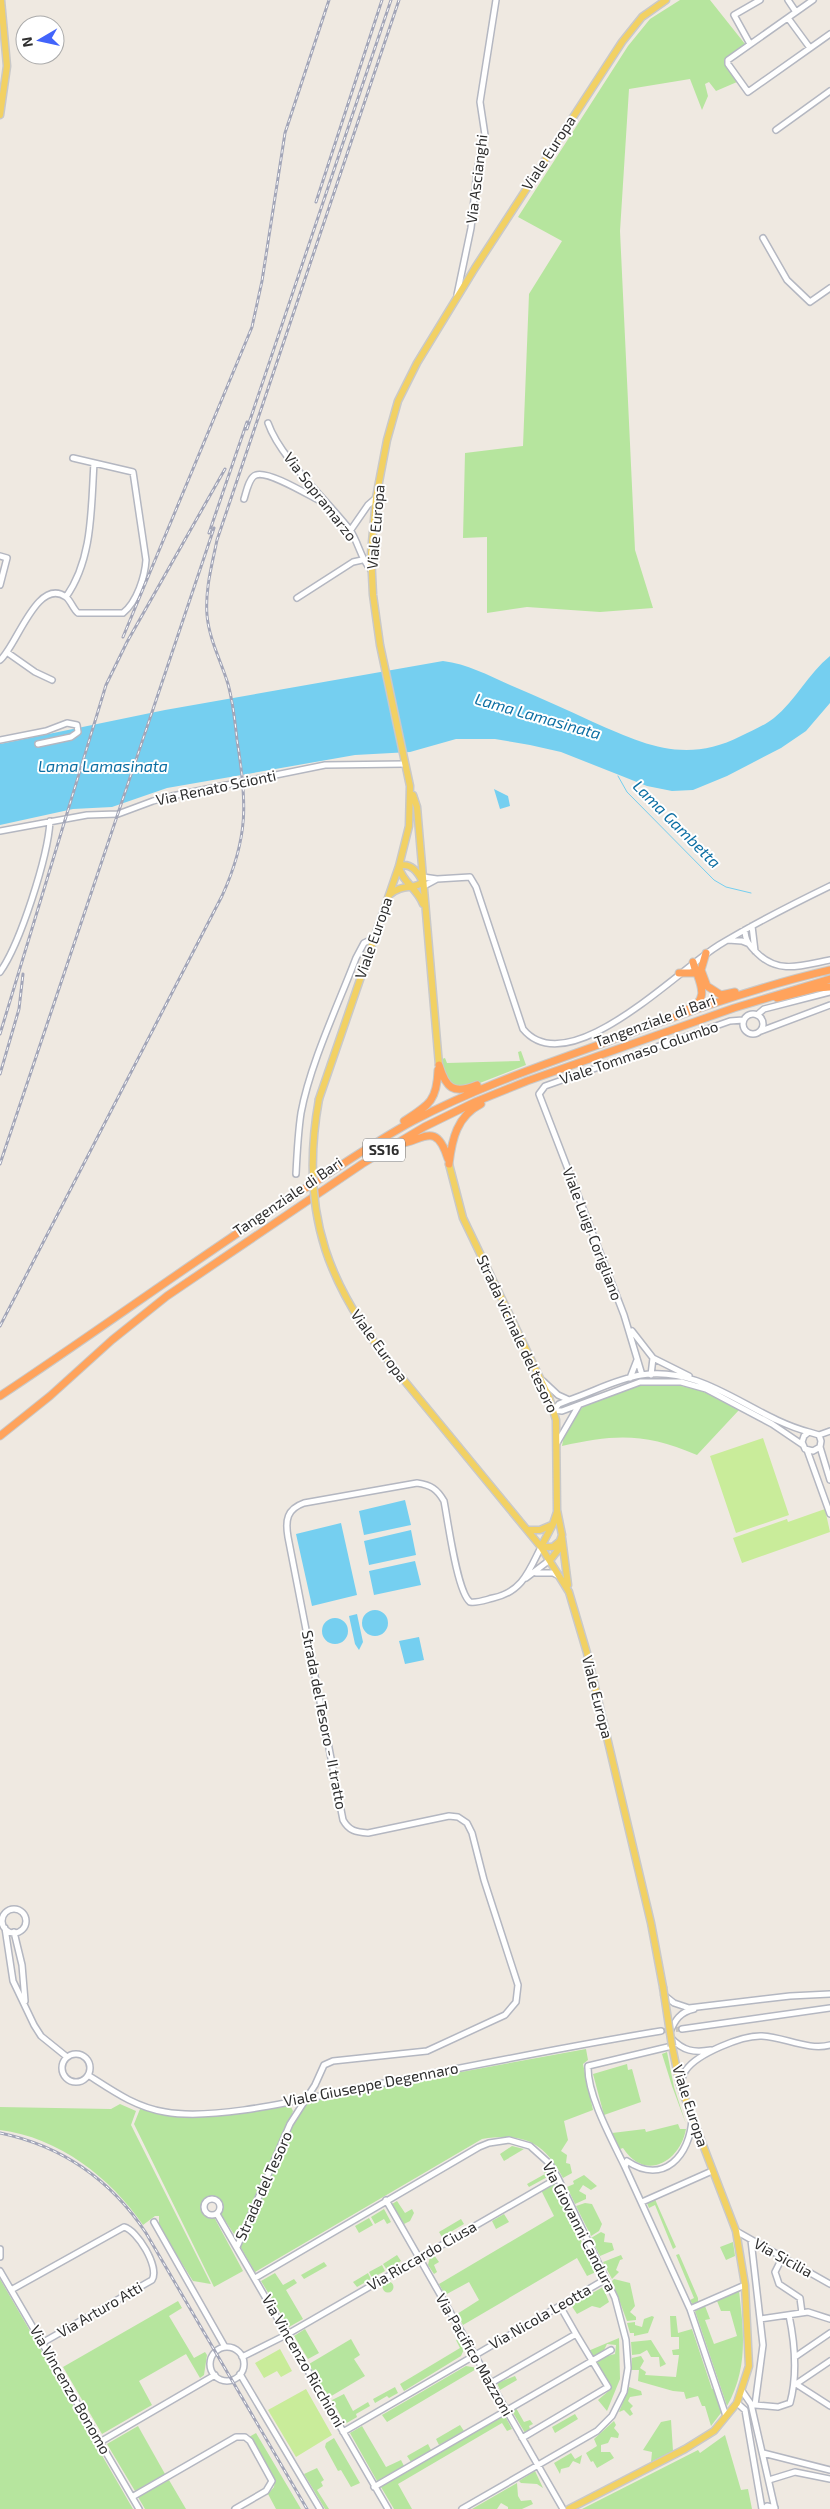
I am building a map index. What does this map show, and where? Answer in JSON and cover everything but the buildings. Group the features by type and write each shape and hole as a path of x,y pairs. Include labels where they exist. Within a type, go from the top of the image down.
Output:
{"highway":[{"path":"706,953 699,972 704,982 715,993 727,995 744,989 755,990"},
{"path":"650,1026 696,1004 702,995 702,985 699,972 700,966 693,962"},
{"name":"Tangenziale di Bari","path":"0,1396 142,1301 223,1242 386,1137 464,1096 650,1026 755,990 830,970"},
{"path":"680,973 699,972"},
{"name":"Tangenziale di Bari","path":"0,1436 50,1396 112,1340 168,1296 393,1144 445,1116 504,1090 767,997 830,979"},
{"path":"767,997 779,998 816,988 830,987"},
{"path":"438,1065 445,1082 457,1090 470,1088 524,1067 548,1063"},
{"path":"386,1137 429,1105 437,1086 438,1065"},
{"path":"449,1164 452,1139 464,1117 479,1105 499,1096 504,1090"},
{"path":"393,1144 406,1143 423,1135 434,1137 443,1145 449,1164"}],"main road":[{"path":"0,115 7,66 1,0"},
{"name":"Viale Europa","path":"569,2509 685,2449 714,2431 737,2403 749,2366 745,2285 736,2231 680,2085 649,1913 586,1653 569,1592 551,1559 370,1338 343,1294 318,1229 312,1169 314,1130 319,1099 399,866 410,826 410,786 385,668 371,570 376,498 387,440 398,401 417,363 456,299 622,42 642,17 666,0"},
{"path":"410,786 417,807 438,1065"},
{"path":"423,882 414,868 403,865 399,866 402,875 417,892 424,907"},
{"path":"388,896 397,888 417,886 423,882"},
{"name":"Strada vicinale del tesoro","path":"449,1164 463,1218 554,1410 556,1420 557,1510"},
{"path":"557,1510 553,1524 541,1547 553,1548 560,1541 562,1535"},
{"path":"557,1510 569,1592"},
{"path":"528,1530 540,1530 553,1524"},
{"path":"551,1559 562,1543"}],"street":[{"name":"Via Ascianghi","path":"456,299 472,228 477,171 485,135 480,102 496,0"},
{"path":"750,44 734,15 760,0"},
{"path":"788,0 796,12"},
{"path":"812,0 728,60 728,64 748,92 830,34"},
{"path":"788,18 810,48"},
{"path":"776,130 830,91"},
{"path":"763,238 787,280 810,302 830,288"},
{"name":"Via Sopramarzo","path":"268,423 294,464 350,531 359,547 362,560 371,570"},
{"path":"0,660 8,653 31,609 48,597 56,594 66,597 78,612 123,613 132,604 146,569 134,472 73,458"},
{"path":"66,597 84,561 91,518 94,463"},
{"path":"244,499 252,478 256,474 294,486 328,505"},
{"path":"350,531 368,504 376,498"},
{"path":"0,556 7,558 0,584"},
{"path":"297,598 353,562 362,560"},
{"path":"8,653 35,672 52,680"},
{"path":"0,740 46,731 67,723 77,725 78,732 71,737 38,744"},
{"name":"Via Renato Scionti","path":"0,831 87,815 118,814 172,796 325,765 405,761"},
{"path":"0,972 13,950 30,900 46,850 50,822"},
{"path":"423,882 466,876 473,880 523,1029 539,1043 561,1044 610,1025 622,1018 706,953 752,926 830,886"},
{"path":"423,882 437,880"},
{"path":"752,926 756,952"},
{"path":"745,930 747,944"},
{"path":"296,1174 297,1141 310,1081 356,958 364,943 374,938"},
{"path":"728,940 742,941 770,964 788,968 830,960"},
{"path":"829,1006 773,1025 755,1034 749,1034 744,1030 743,1020 748,1015 758,1015 764,1009 830,992"},
{"path":"758,1015 763,1022 773,1025"},
{"name":"Viale Tommaso Columbo","path":"539,1094 545,1086 730,1021 743,1020"},
{"path":"761,1031 763,1022"},
{"name":"Viale Luigi Corigliano","path":"539,1094 624,1315 642,1375"},
{"path":"624,1315 634,1336 653,1358 727,1393 786,1425 818,1435 830,1431"},
{"path":"630,1378 637,1357"},
{"path":"651,1374 653,1358"},
{"path":"554,1410 559,1404 569,1400 642,1375 690,1377"},
{"path":"540,1379 558,1395 569,1400"},
{"path":"554,1410 562,1411 640,1382 681,1382 706,1389 772,1424 807,1450 830,1514"},
{"path":"556,1443 580,1404"},
{"path":"802,1445 804,1436 809,1432"},
{"path":"818,1435 830,1480"},
{"path":"807,1450 816,1450 820,1446"},
{"name":"Strada del Tesoro - II tratto","path":"305,2098 315,2085 324,2065 333,2061 427,2051 505,2015 516,2002 518,1985 484,1880 472,1833 467,1823 458,1817 449,1816 368,1833 356,1832 347,1827 343,1820 288,1537 286,1523 288,1512 295,1506 304,1503 417,1483 428,1484 438,1490 444,1501 465,1597 476,1602 499,1597 519,1587 526,1578"},
{"path":"526,1578 541,1547"},
{"path":"534,1562 541,1558 551,1559"},
{"path":"526,1578 551,1559"},
{"path":"535,1573 552,1573 561,1576"},
{"path":"5,1928 14,1932 20,1930 25,1924 24,1914 19,1910 6,1912 2,1919 5,1928 12,1981 41,2036 67,2057"},
{"path":"14,1932 22,1972 25,2004"},
{"path":"720,2048 692,2052 677,2044 671,2035 677,2018 683,2013 712,2006 790,1996 830,1994"},
{"path":"664,1995 681,2006 712,2006"},
{"path":"682,2029 830,2008"},
{"name":"Viale Giuseppe Degennaro","path":"88,2075 126,2100 166,2112 189,2114 215,2112 305,2098 661,2031"},
{"path":"680,2085 686,2068 720,2048 750,2037 760,2036 818,2046 830,2045"},
{"path":"672,2046 588,2066 588,2074 599,2110 690,2310 726,2416"},
{"path":"74,2054 85,2058 89,2068 88,2075 77,2082 65,2077 62,2064 67,2057 74,2054"},
{"name":"Strada del Tesoro","path":"237,2247 290,2124 305,2098"},
{"path":"625,2167 627,2161 643,2168 656,2169 675,2161 689,2141 692,2119"},
{"name":"Via Giovanni Candura","path":"255,2278 386,2200 489,2143 509,2140 530,2146 550,2164 615,2298 626,2340 628,2368 624,2392 619,2406 605,2424 462,2509"},
{"path":"642,2202 712,2171"},
{"name":"Via Riccardo Ciusa","path":"242,2357 286,2335 558,2178"},
{"name":"Via Pacifico Mazzoni","path":"386,2200 417,2258 564,2509"},
{"name":"Via Vincenzo Ricchioni","path":"217,2214 388,2509"},
{"path":"154,2222 225,2347"},
{"name":"Via Arturo Atti","path":"11,2290 120,2228 131,2229 143,2247 155,2269 152,2280 42,2343"},
{"name":"Via Sicilia","path":"736,2231 830,2284"},
{"path":"737,2403 745,2410 759,2496 763,2509 767,2506 775,2508 753,2405 763,2345 751,2240"},
{"path":"0,2249 0,2257"},
{"path":"782,2258 776,2272 778,2284 800,2298 802,2313"},
{"name":"Via Vincenzo Bonomo","path":"0,2271 139,2509"},
{"name":"Via Nicola Leotta","path":"343,2432 606,2279"},
{"path":"690,2310 745,2285"},
{"path":"522,2438 608,2387 560,2306"},
{"path":"760,2319 812,2312 830,2319"},
{"path":"742,2391 753,2405 778,2406 790,2403 796,2384 793,2371 796,2348 790,2315"},
{"path":"491,2383 576,2334"},
{"path":"795,2357 830,2334"},
{"path":"225,2347 235,2349 242,2357 244,2366 240,2374 228,2380 215,2375 210,2360 216,2351 225,2347"},
{"path":"374,2487 611,2350"},
{"path":"796,2384 830,2361"},
{"path":"240,2374 320,2509"},
{"path":"100,2442 215,2375"},
{"path":"796,2384 828,2405 830,2398"},
{"path":"132,2497 236,2437 248,2439 271,2477 271,2486 266,2491 235,2509"},
{"path":"763,2453 830,2470"},
{"path":"795,2472 797,2462"},
{"path":"768,2480 795,2472 830,2479"},
{"path":"759,2496 765,2498 772,2495"}],"green space":[{"path":"680,0 710,0 745,44 724,60 737,82 716,91 709,82 705,84 708,96 702,110 690,79 629,89 620,231 635,550 653,608 600,612 527,607 487,613 487,537 463,538 465,453 523,446 529,294 562,241 518,217 628,46 650,19"},
{"path":"521,1051 526,1065 467,1088 452,1086 443,1069 442,1059 445,1058 447,1063 520,1061 518,1052"},
{"path":"669,1383 702,1391 739,1410 697,1455 646,1439 599,1439 562,1446 569,1425 583,1407 634,1386"},
{"path":"763,1438 789,1515 736,1533 710,1456"},
{"path":"825,1509 830,1532 742,1563 733,1538 787,1519 788,1522"},
{"path":"586,2049 588,2060 583,2064 593,2110 564,2121 568,2140 561,2151 567,2155 566,2163 570,2164 572,2173 563,2178 548,2155 530,2142 509,2137 482,2139 255,2272 240,2246 289,2131 307,2102 320,2098"},
{"path":"667,2052 674,2087 686,2124 662,2054"},
{"path":"627,2064 628,2070 632,2069 641,2102 604,2115 593,2074"},
{"path":"120,2104 136,2111 131,2125 211,2284 193,2281 159,2227 159,2216 155,2216 143,2225 115,2191 81,2162 42,2141 0,2130 0,2107 111,2109"},
{"path":"290,2105 293,2111 291,2117 238,2240 220,2213 223,2207 221,2201 212,2196 203,2202 202,2209 206,2216 214,2217 243,2271 214,2287 134,2124 140,2109 201,2117"},
{"path":"678,2124 680,2129 686,2129 677,2151 660,2164 651,2166 641,2164 623,2148 620,2149 612,2133 645,2129 646,2132"},
{"path":"512,2146 524,2149 504,2161 500,2154"},
{"path":"547,2168 551,2175 529,2187 527,2184 545,2174 543,2171"},
{"path":"584,2175 597,2186 591,2190 583,2185 579,2191 586,2195 586,2199 575,2204 567,2187 574,2184 573,2181"},
{"path":"554,2183 596,2272 587,2276 577,2258 463,2325 457,2314 479,2300 469,2282 445,2295 439,2284 554,2216 541,2190"},
{"path":"655,2199 676,2247 673,2249 655,2205 649,2208 647,2203"},
{"path":"397,2201 405,2213 412,2209 414,2213 410,2221 404,2224 392,2204"},
{"path":"585,2203 592,2204 602,2224 599,2231 591,2236 576,2206"},
{"path":"384,2209 391,2222 387,2224 384,2219 375,2224 371,2217"},
{"path":"504,2214 509,2222 496,2229 492,2221"},
{"path":"369,2218 373,2225 359,2233 355,2226"},
{"path":"461,2219 464,2224 442,2237 439,2232"},
{"path":"601,2232 605,2234 604,2242 612,2243 614,2250 600,2256 591,2238"},
{"path":"733,2242 735,2256 726,2260 720,2247"},
{"path":"679,2254 698,2298 698,2302 693,2305 690,2300 694,2298 676,2255"},
{"path":"397,2255 401,2261 387,2270 383,2264"},
{"path":"434,2255 439,2262 434,2265 437,2272 434,2274 428,2265 430,2257"},
{"path":"621,2255 623,2259 620,2260 616,2270 619,2272 612,2279 603,2262"},
{"path":"324,2262 327,2266 304,2279 301,2275"},
{"path":"382,2265 385,2271 372,2278 369,2272"},
{"path":"275,2273 283,2285 294,2279 297,2283 286,2290 303,2319 289,2327 261,2281"},
{"path":"368,2273 371,2279 357,2287 353,2282"},
{"path":"0,2279 133,2509 0,2509"},
{"path":"614,2279 630,2283 635,2306 630,2312 636,2317 636,2320 627,2321 612,2281"},
{"path":"386,2282 390,2282 393,2287 392,2291 386,2292 383,2289 383,2285"},
{"path":"603,2287 609,2302 600,2308 592,2306 577,2314 571,2305"},
{"path":"739,2291 743,2350 734,2392 727,2406 695,2311 705,2306 710,2319 705,2320 714,2344 737,2336 730,2311 721,2311 717,2301"},
{"path":"178,2301 182,2308 169,2316 194,2358 205,2352 207,2355 204,2375 200,2378 186,2354 139,2381 152,2405 102,2434 63,2367"},
{"path":"670,2316 676,2316 678,2333 692,2329 712,2389 717,2388 724,2409 711,2426 705,2406 702,2406 698,2396 686,2399 684,2392 673,2391 638,2381 639,2370 631,2370 632,2358 641,2356 644,2361 640,2368 646,2372 645,2375 676,2377 679,2355 673,2355 672,2350 679,2349 679,2337 671,2337"},
{"path":"654,2317 648,2333 634,2336 634,2333 630,2333 627,2323 635,2322 635,2325 642,2327 644,2319"},
{"path":"305,2329 319,2353 308,2359 294,2336"},
{"path":"459,2338 465,2347 461,2356 404,2391 400,2384 460,2348 456,2340"},
{"path":"619,2338 620,2379 607,2411 598,2400 611,2389 596,2363 607,2356 615,2354 616,2345 607,2344 604,2350 591,2358 588,2351"},
{"path":"351,2339 360,2355 354,2359 365,2376 328,2398 309,2364"},
{"path":"651,2340 666,2364 660,2367 659,2357 651,2357 647,2350 640,2354 632,2355 631,2342"},
{"path":"280,2349 292,2371 281,2377 277,2371 264,2378 255,2363"},
{"path":"466,2366 478,2368 387,2422 382,2415"},
{"path":"515,2376 517,2380 500,2390 497,2383"},
{"path":"395,2387 398,2393 389,2398 387,2396 375,2403 373,2399"},
{"path":"629,2387 641,2391 642,2395 630,2397 628,2401 633,2406 630,2409 633,2414 630,2416 624,2410 619,2412"},
{"path":"306,2389 332,2435 296,2457 268,2410"},
{"path":"344,2394 353,2411 368,2402 370,2406 356,2414 357,2417 345,2424 332,2400"},
{"path":"516,2408 524,2422 530,2420 533,2424 529,2426 530,2429 525,2433 512,2411"},
{"path":"504,2414 512,2429 507,2431 502,2423 398,2484 412,2509 394,2509 381,2487"},
{"path":"575,2414 578,2419 555,2433 552,2427"},
{"path":"671,2420 673,2451 651,2462 652,2452 643,2450 661,2422"},
{"path":"614,2421 616,2425 614,2428 619,2434 618,2438 611,2437 608,2443 601,2445 601,2452 610,2452 614,2458 597,2468 586,2453 597,2446 594,2439"},
{"path":"460,2425 464,2431 439,2445 436,2439"},
{"path":"138,2426 165,2474 135,2491 107,2444"},
{"path":"362,2426 386,2467 401,2460 404,2466 377,2481 350,2433"},
{"path":"256,2433 301,2509 276,2509 268,2494 274,2487 275,2480 249,2437"},
{"path":"725,2435 741,2490 748,2489 752,2509 582,2509 698,2450 700,2453"},
{"path":"334,2438 360,2483 351,2487 341,2470 338,2471 325,2447 326,2443"},
{"path":"428,2444 431,2450 411,2462 407,2456"},
{"path":"571,2453 575,2459 582,2455 580,2464 573,2461 569,2467 561,2469 560,2474 554,2463"},
{"path":"317,2468 324,2480 321,2482 323,2486 317,2490 329,2509 325,2509 304,2474"},
{"path":"535,2471 543,2488 537,2484 521,2483 519,2481"},
{"path":"169,2480 186,2509 145,2509 138,2497"},
{"path":"517,2483 518,2496 521,2501 531,2500 533,2504 522,2509 508,2509 508,2507 501,2503 497,2509 472,2509"}],"water":[{"name":"Lama Lamasinata","path":"830,656 830,703 806,731 781,748 727,776 693,790 672,791 647,786 561,752 530,745 495,739 456,739 410,752 355,755 167,788 112,807 73,809 0,825 0,744 165,710 443,661 477,670 630,738 666,748 702,749 721,744 770,721 782,711"},
{"path":"494,789 508,796 510,806 500,809"},
{"path":"405,1500 411,1525 364,1535 359,1511"},
{"path":"341,1523 357,1595 312,1606 296,1534"},
{"path":"411,1530 416,1555 369,1565 364,1541"},
{"path":"415,1561 421,1585 374,1595 369,1571"},
{"path":"375,1610 384,1614 388,1623 384,1632 375,1636 366,1632 362,1623 366,1614"},
{"path":"357,1614 363,1642 359,1650 355,1644 349,1616"},
{"path":"335,1618 344,1622 348,1631 344,1640 335,1644 326,1640 322,1631 326,1622"},
{"path":"419,1637 424,1660 405,1664 399,1641"}],"waterway":[{"name":"Lama Gambetta","path":"618,776 627,792 714,880 726,887 751,893"}],"tunnel":[{"path":"661,2031 682,2029"}],"railway":[{"path":"123,637 252,327 262,281 285,133 329,0"},
{"path":"316,202 382,0"},
{"path":"247,429 391,0"},
{"path":"0,1326 222,896 231,875 241,837 244,801 243,782 230,691 208,624 207,596 211,568 217,540 399,0"},
{"path":"209,533 247,422"},
{"path":"0,1034 106,685 127,642 225,469"},
{"path":"0,1164 214,528"},
{"path":"0,1074 19,1009 23,974"},
{"path":"0,2133 23,2139 64,2156 101,2181 132,2214 146,2233 307,2509"}]}
